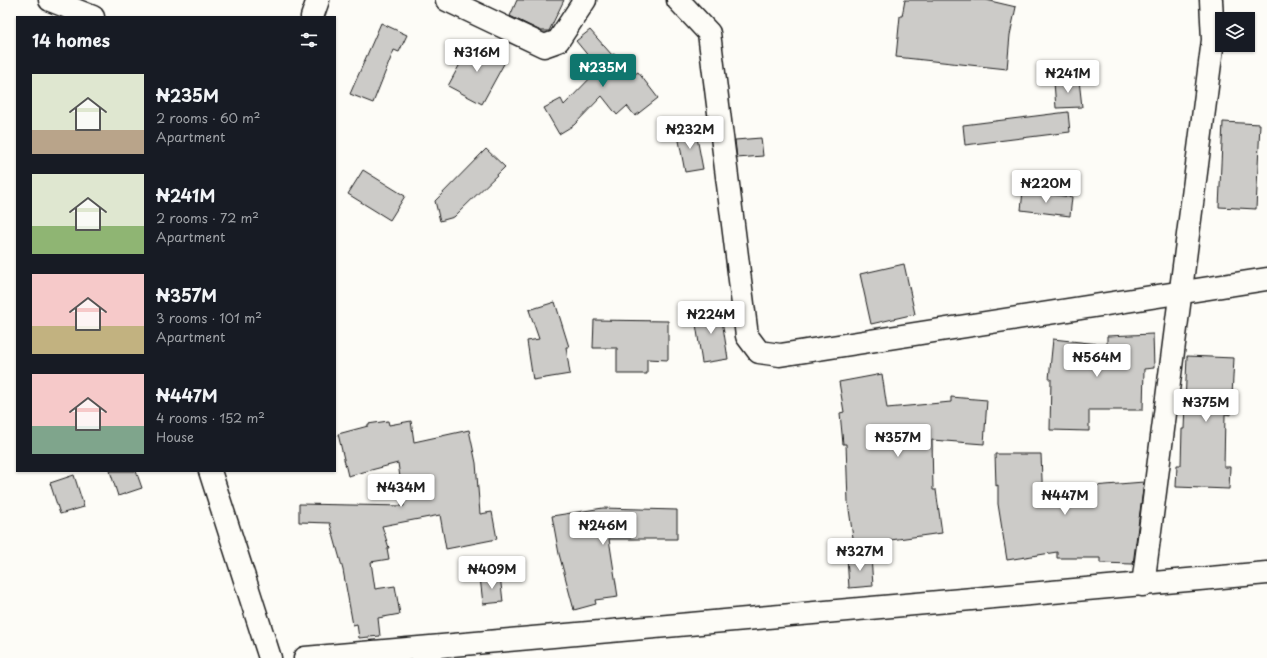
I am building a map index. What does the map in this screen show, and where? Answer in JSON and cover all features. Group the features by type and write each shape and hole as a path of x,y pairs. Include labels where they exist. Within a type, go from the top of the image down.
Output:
{"street":[{"path":"50,0 90,16"},
{"path":"312,16 318,0"},
{"path":"447,0 544,46 558,42 585,0"},
{"path":"678,0 709,34 747,336 759,352 780,355 1180,294 1267,279"},
{"path":"1143,585 1213,40 1211,0"},
{"path":"210,472 270,658"},
{"path":"305,658 1267,573"}],"building":[{"path":"517,0 564,0 549,31 541,31 510,16"},
{"path":"905,0 986,0 1016,7 1010,35 1007,69 896,57 900,16 902,16"},
{"path":"381,23 407,35 399,52 394,50 373,103 350,94"},
{"path":"590,30 612,55 614,54 635,74 638,72 658,98 635,116 627,106 617,115 602,96 574,125 559,134 544,108 561,99 564,105 599,69 576,41"},
{"path":"472,42 506,60 482,104 448,86"},
{"path":"1079,80 1082,107 1056,108 1054,82"},
{"path":"1068,112 1070,132 965,145 963,125"},
{"path":"1223,122 1260,124 1256,209 1219,207"},
{"path":"695,127 703,169 685,172 677,130"},
{"path":"761,138 763,156 737,158 735,140"},
{"path":"486,149 505,167 454,217 440,221 435,201"},
{"path":"363,170 405,196 390,220 348,194"},
{"path":"1023,191 1072,197 1070,216 1021,210"},
{"path":"904,264 915,314 871,324 860,274"},
{"path":"555,302 569,347 566,347 570,374 533,380 527,341 539,339 529,310"},
{"path":"720,307 728,359 702,363 694,311"},
{"path":"594,320 668,321 668,360 647,359 647,374 617,374 617,348 593,348"},
{"path":"1153,334 1154,368 1144,369 1143,410 1089,410 1089,431 1050,430 1051,379 1049,379 1053,339 1107,345 1107,336"},
{"path":"1187,356 1234,358 1231,415 1225,414 1224,467 1230,467 1229,489 1176,487 1177,465 1181,465"},
{"path":"882,374 887,408 951,402 951,397 987,400 984,444 932,440 933,490 936,490 942,533 854,545 848,502 846,444 843,444 840,413 844,412 839,382"},
{"path":"388,421 389,425 411,421 414,442 469,430 476,463 480,514 492,512 497,539 446,549 440,515 382,526 389,548 387,548 389,559 371,562 375,589 395,586 400,614 378,618 380,636 359,638 357,624 353,625 343,570 330,523 299,522 299,504 404,506 398,463 348,476 338,434 368,426 368,424"},
{"path":"995,454 1041,454 1043,505 1093,486 1144,482 1133,564 1100,563 1100,558 1057,558 1057,552 1007,560 998,504"},
{"path":"110,472 136,472 142,488 118,496"},
{"path":"74,475 84,507 60,514 50,483"},
{"path":"603,508 677,510 677,539 609,539 618,597 595,600 596,604 574,610 559,554 552,516"},
{"path":"871,556 873,586 849,588 847,557"},
{"path":"500,575 503,602 483,604 480,577"}]}
